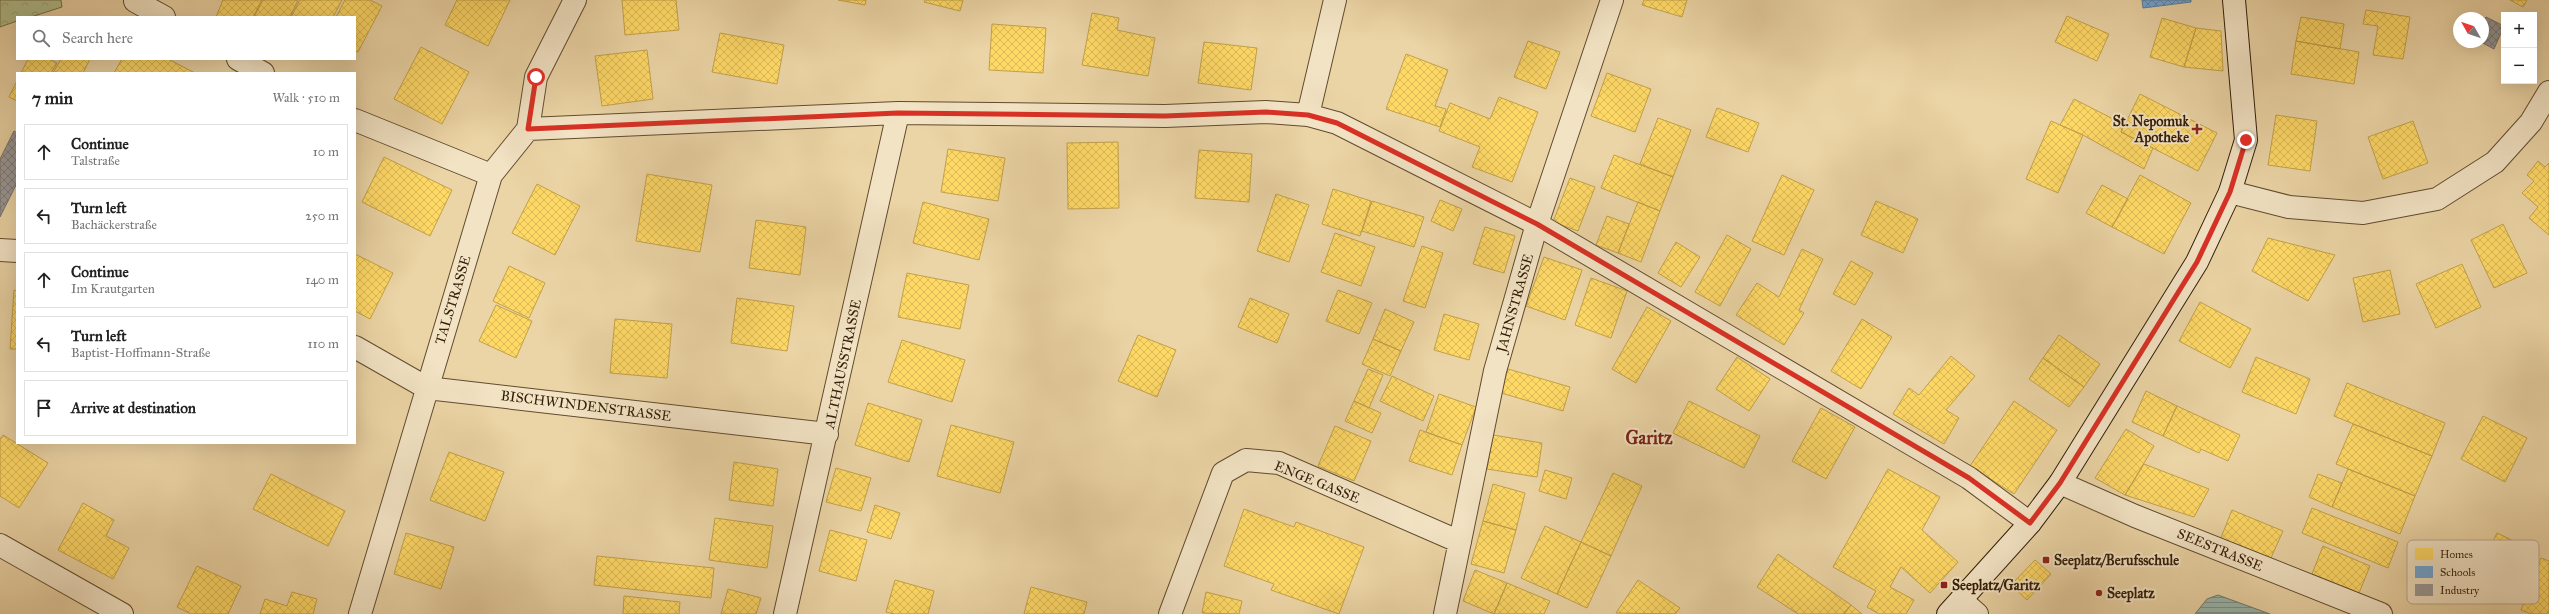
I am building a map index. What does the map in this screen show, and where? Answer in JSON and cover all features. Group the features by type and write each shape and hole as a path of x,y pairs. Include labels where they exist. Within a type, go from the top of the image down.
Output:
{"street":[{"path":"575,0 536,77 528,129 898,113 1165,116 1266,112 1308,115 1337,123 1537,224 1969,478 2030,523"},
{"path":"1308,115 1335,0"},
{"name":"JAHNSTRASSE","path":"1445,614 1495,371 1537,224 1612,0"},
{"path":"1977,614 1954,607 2030,523 2060,483 2197,262 2230,192 2246,140 2234,0"},
{"path":"135,1 162,16"},
{"path":"240,60 261,72"},
{"path":"2230,192 2289,207 2363,213 2437,199 2494,162 2531,122 2549,92"},
{"name":"ALTHAUSSTRASSE","path":"785,614 827,434 898,113"},
{"path":"356,120 491,175"},
{"name":"TALSTRASSE","path":"360,614 491,175 528,129"},
{"path":"0,250 16,251"},
{"name":"BISCHWINDENSTRASSE","path":"356,348 427,388 827,434"},
{"name":"ENGE GASSE","path":"1170,614 1223,474 1246,460 1279,463 1460,542"},
{"name":"SEESTRASSE","path":"2060,483 2135,516 2381,614"},
{"path":"0,545 122,614"}],"green space":[{"path":"0,0 61,0 62,7 34,16 16,16 16,21 0,27"}],"water":[{"path":"2218,595 2270,614 2195,614 2207,599"}],"building: Homes":[{"path":"223,0 262,0 254,16 216,16"},
{"path":"263,0 298,0 290,16 255,16"},
{"path":"300,0 342,0 334,16 292,16"},
{"path":"345,0 370,0 382,6 358,52 356,51 356,16 337,16"},
{"path":"457,0 510,0 488,46 445,25"},
{"path":"622,0 676,0 679,30 625,35"},
{"path":"838,0 866,0 865,5"},
{"path":"925,0 963,0 960,11 924,2"},
{"path":"1644,0 1687,0 1682,17 1642,5"},
{"path":"2510,0 2527,0 2523,7"},
{"path":"2366,10 2410,17 2403,59 2373,55 2378,26 2363,24"},
{"path":"1092,13 1119,18 1117,30 1155,38 1148,76 1082,65"},
{"path":"2067,16 2109,34 2097,61 2055,42"},
{"path":"2301,17 2344,24 2340,49 2296,41"},
{"path":"2162,18 2196,28 2184,67 2150,57"},
{"path":"992,24 1046,28 1043,73 989,70"},
{"path":"2196,28 2221,31 2223,71 2184,67"},
{"path":"720,33 784,45 777,84 712,72"},
{"path":"1528,41 1560,52 1546,89 1514,77"},
{"path":"2296,41 2359,52 2354,84 2291,74"},
{"path":"1204,42 1257,48 1251,90 1198,83"},
{"path":"421,47 469,72 442,124 394,99"},
{"path":"647,50 653,99 602,106 595,56"},
{"path":"1406,54 1448,70 1435,106 1446,109 1440,127 1386,109"},
{"path":"28,60 51,60 57,63 52,72 22,72"},
{"path":"60,60 90,60 84,72 54,72"},
{"path":"121,60 170,60 193,72 115,72"},
{"path":"1607,73 1651,89 1635,132 1591,116"},
{"path":"16,83 16,100 9,97"},
{"path":"2140,94 2217,133 2198,171 2121,132"},
{"path":"1499,97 1538,112 1512,182 1472,167 1480,147 1439,131 1450,103 1490,119"},
{"path":"2074,99 2123,124 2121,132 2153,148 2144,169 2083,135 2060,125"},
{"path":"1717,108 1759,123 1748,152 1706,137"},
{"path":"2276,115 2317,121 2310,171 2268,165"},
{"path":"1658,118 1691,130 1673,177 1640,164"},
{"path":"2051,121 2083,135 2058,193 2026,179"},
{"path":"2413,121 2428,163 2383,179 2368,137"},
{"path":"1118,142 1119,208 1068,209 1067,143"},
{"path":"948,149 1005,158 998,201 941,192"},
{"path":"1199,150 1252,154 1249,202 1195,198"},
{"path":"1614,155 1673,177 1660,211 1601,188"},
{"path":"384,157 452,190 430,236 362,202"},
{"path":"2538,161 2545,167 2549,163 2549,235 2529,218 2538,207 2522,193 2534,181 2527,175"},
{"path":"647,174 712,185 700,252 636,241"},
{"path":"1782,175 1814,190 1784,255 1752,241"},
{"path":"2140,175 2191,203 2164,254 2112,227"},
{"path":"1570,178 1595,187 1578,231 1553,222"},
{"path":"537,184 580,206 555,255 512,233"},
{"path":"2102,185 2128,199 2112,227 2086,213"},
{"path":"1333,189 1371,201 1360,236 1322,224"},
{"path":"1276,194 1309,205 1289,262 1257,251"},
{"path":"1440,200 1462,209 1453,231 1431,221"},
{"path":"1372,201 1424,217 1414,247 1362,231"},
{"path":"1876,201 1918,219 1903,253 1861,235"},
{"path":"923,202 989,219 979,260 913,243"},
{"path":"1638,202 1660,211 1641,262 1618,253"},
{"path":"1607,216 1629,224 1618,253 1596,245"},
{"path":"756,220 806,227 800,275 749,268"},
{"path":"2503,224 2527,273 2494,288 2471,240"},
{"path":"1485,227 1515,236 1504,273 1473,264"},
{"path":"1335,233 1375,247 1361,286 1321,272"},
{"path":"1727,235 1751,249 1720,306 1695,292"},
{"path":"2268,238 2335,255 2308,301 2252,271"},
{"path":"1676,242 1700,257 1681,287 1658,273"},
{"path":"1422,246 1443,253 1425,308 1403,301"},
{"path":"1802,249 1823,259 1799,310 1804,313 1784,345 1736,315 1757,283 1779,297"},
{"path":"356,254 393,273 370,319 356,312"},
{"path":"1544,257 1582,270 1565,320 1526,306"},
{"path":"1851,261 1873,273 1855,305 1833,294"},
{"path":"2462,264 2481,307 2436,328 2416,284"},
{"path":"509,266 545,283 529,318 493,301"},
{"path":"2390,270 2400,314 2363,322 2353,278"},
{"path":"907,273 969,285 960,329 898,317"},
{"path":"1591,278 1627,291 1611,338 1575,325"},
{"path":"14,290 16,291 16,349 10,349"},
{"path":"1338,290 1372,303 1359,334 1326,321"},
{"path":"737,298 794,306 787,351 731,343"},
{"path":"1250,298 1289,314 1277,343 1238,327"},
{"path":"2200,302 2251,329 2230,368 2179,341"},
{"path":"496,305 532,321 516,358 479,341"},
{"path":"1647,307 1671,321 1636,383 1612,369"},
{"path":"1385,309 1414,322 1401,351 1373,339"},
{"path":"1444,314 1479,324 1469,360 1434,350"},
{"path":"615,319 672,324 667,378 610,373"},
{"path":"1862,319 1892,337 1861,389 1831,371"},
{"path":"1138,335 1176,350 1157,397 1118,381"},
{"path":"2059,335 2100,364 2084,387 2043,358"},
{"path":"1373,339 1401,351 1390,376 1362,364"},
{"path":"902,340 965,360 952,402 888,382"},
{"path":"1951,356 1975,376 1946,410 1959,418 1944,444 1893,414 1909,388 1919,395"},
{"path":"1737,357 1770,379 1749,411 1716,389"},
{"path":"2256,357 2310,379 2296,414 2242,392"},
{"path":"2043,358 2084,387 2069,407 2029,379"},
{"path":"1368,369 1383,375 1369,408 1354,401"},
{"path":"1508,369 1570,387 1563,411 1501,393"},
{"path":"1392,376 1434,396 1423,421 1380,401"},
{"path":"2347,383 2445,423 2432,456 2334,416"},
{"path":"2146,391 2177,406 2163,436 2132,422"},
{"path":"1439,394 1476,407 1462,445 1426,432"},
{"path":"1354,401 1381,413 1372,433 1345,421"},
{"path":"1689,401 1760,436 1744,468 1673,433"},
{"path":"2014,401 2057,430 2014,494 1970,466"},
{"path":"868,403 922,420 909,462 855,445"},
{"path":"2177,406 2240,435 2228,461 2201,449 2199,453 2163,436"},
{"path":"1821,408 1855,427 1826,479 1792,461"},
{"path":"2483,416 2527,438 2505,482 2461,459"},
{"path":"2353,424 2432,456 2415,496 2336,464"},
{"path":"951,425 1014,442 1000,493 937,476"},
{"path":"1335,426 1371,441 1354,481 1318,466"},
{"path":"2126,429 2154,446 2125,495 2095,478"},
{"path":"1420,430 1462,445 1452,475 1409,461"},
{"path":"3,435 48,463 19,508 0,496 0,439"},
{"path":"1493,435 1542,443 1537,477 1487,469"},
{"path":"449,452 504,472 485,521 430,500"},
{"path":"734,462 778,469 773,506 729,500"},
{"path":"2144,464 2209,489 2194,517 2125,495"},
{"path":"836,468 871,478 861,511 826,502"},
{"path":"1888,469 1940,497 1922,530 1958,562 1930,593 1901,567 1890,587 1914,600 1906,614 1879,614 1867,607 1876,591 1833,567"},
{"path":"2348,469 2415,496 2400,534 2332,507"},
{"path":"1545,470 1572,478 1566,499 1539,491"},
{"path":"1613,473 1642,486 1611,556 1581,542"},
{"path":"271,474 345,511 328,546 253,509"},
{"path":"2318,474 2342,483 2332,507 2309,497"},
{"path":"1493,484 1525,493 1516,530 1483,521"},
{"path":"83,503 114,520 106,536 129,548 113,579 58,550"},
{"path":"875,505 900,513 891,539 867,532"},
{"path":"2312,508 2398,542 2388,568 2302,533"},
{"path":"1244,509 1294,527 1296,522 1364,547 1339,614 1271,590 1274,584 1224,566"},
{"path":"2232,510 2283,531 2270,560 2220,540"},
{"path":"715,518 773,526 767,568 709,560"},
{"path":"1483,521 1516,530 1504,573 1471,564"},
{"path":"1545,526 1581,542 1557,594 1521,578"},
{"path":"830,530 867,540 856,581 819,571"},
{"path":"406,533 454,547 441,589 394,574"},
{"path":"2497,533 2512,540 2494,540"},
{"path":"1581,542 1611,556 1587,608 1557,594"},
{"path":"2323,546 2370,566 2359,593 2312,574"},
{"path":"1778,554 1851,605 1844,614 1798,614 1757,587"},
{"path":"597,556 714,568 711,598 594,585"},
{"path":"2541,558 2549,561 2549,614 2532,614 2521,610 2523,604 2539,604 2539,563"},
{"path":"2035,560 2051,574 2027,600 2011,585"},
{"path":"197,566 241,586 228,614 191,614 177,607"},
{"path":"1475,570 1507,583 1494,614 1463,601"},
{"path":"895,580 934,591 928,614 894,614 886,612"},
{"path":"1638,580 1680,608 1675,614 1616,613"},
{"path":"1507,583 1550,601 1544,614 1494,614"},
{"path":"1031,587 1087,602 1084,614 1024,614"},
{"path":"728,589 761,598 756,614 721,614"},
{"path":"292,592 317,599 313,614 260,614 265,599 287,606"},
{"path":"1206,592 1242,601 1239,614 1202,613"},
{"path":"624,596 680,602 679,614 623,614"},
{"path":"1851,605 1862,614 1844,614"}],"building: Schools":[{"path":"2142,0 2191,0 2191,2 2143,8"}],"building: Industry":[{"path":"2489,18 2501,24 2501,33 2494,49 2489,46"},
{"path":"14,131 16,132 16,185 0,217 0,159"}],"place":[{"name":"St. Nepomuk Apotheke","path":"2197,129"},
{"name":"Seeplatz/Berufsschule","path":"2046,560"},
{"name":"Seeplatz/Garitz","path":"1944,585"},
{"name":"Seeplatz","path":"2099,593"}],"district":[{"name":"Garitz","path":"1649,438"}],"route":[{"path":"536,77 528,129 898,113 1165,116 1266,112 1308,115 1337,123 1454,180 1537,224 1969,478 2030,523 2060,483 2197,262 2230,192 2246,140"}]}
